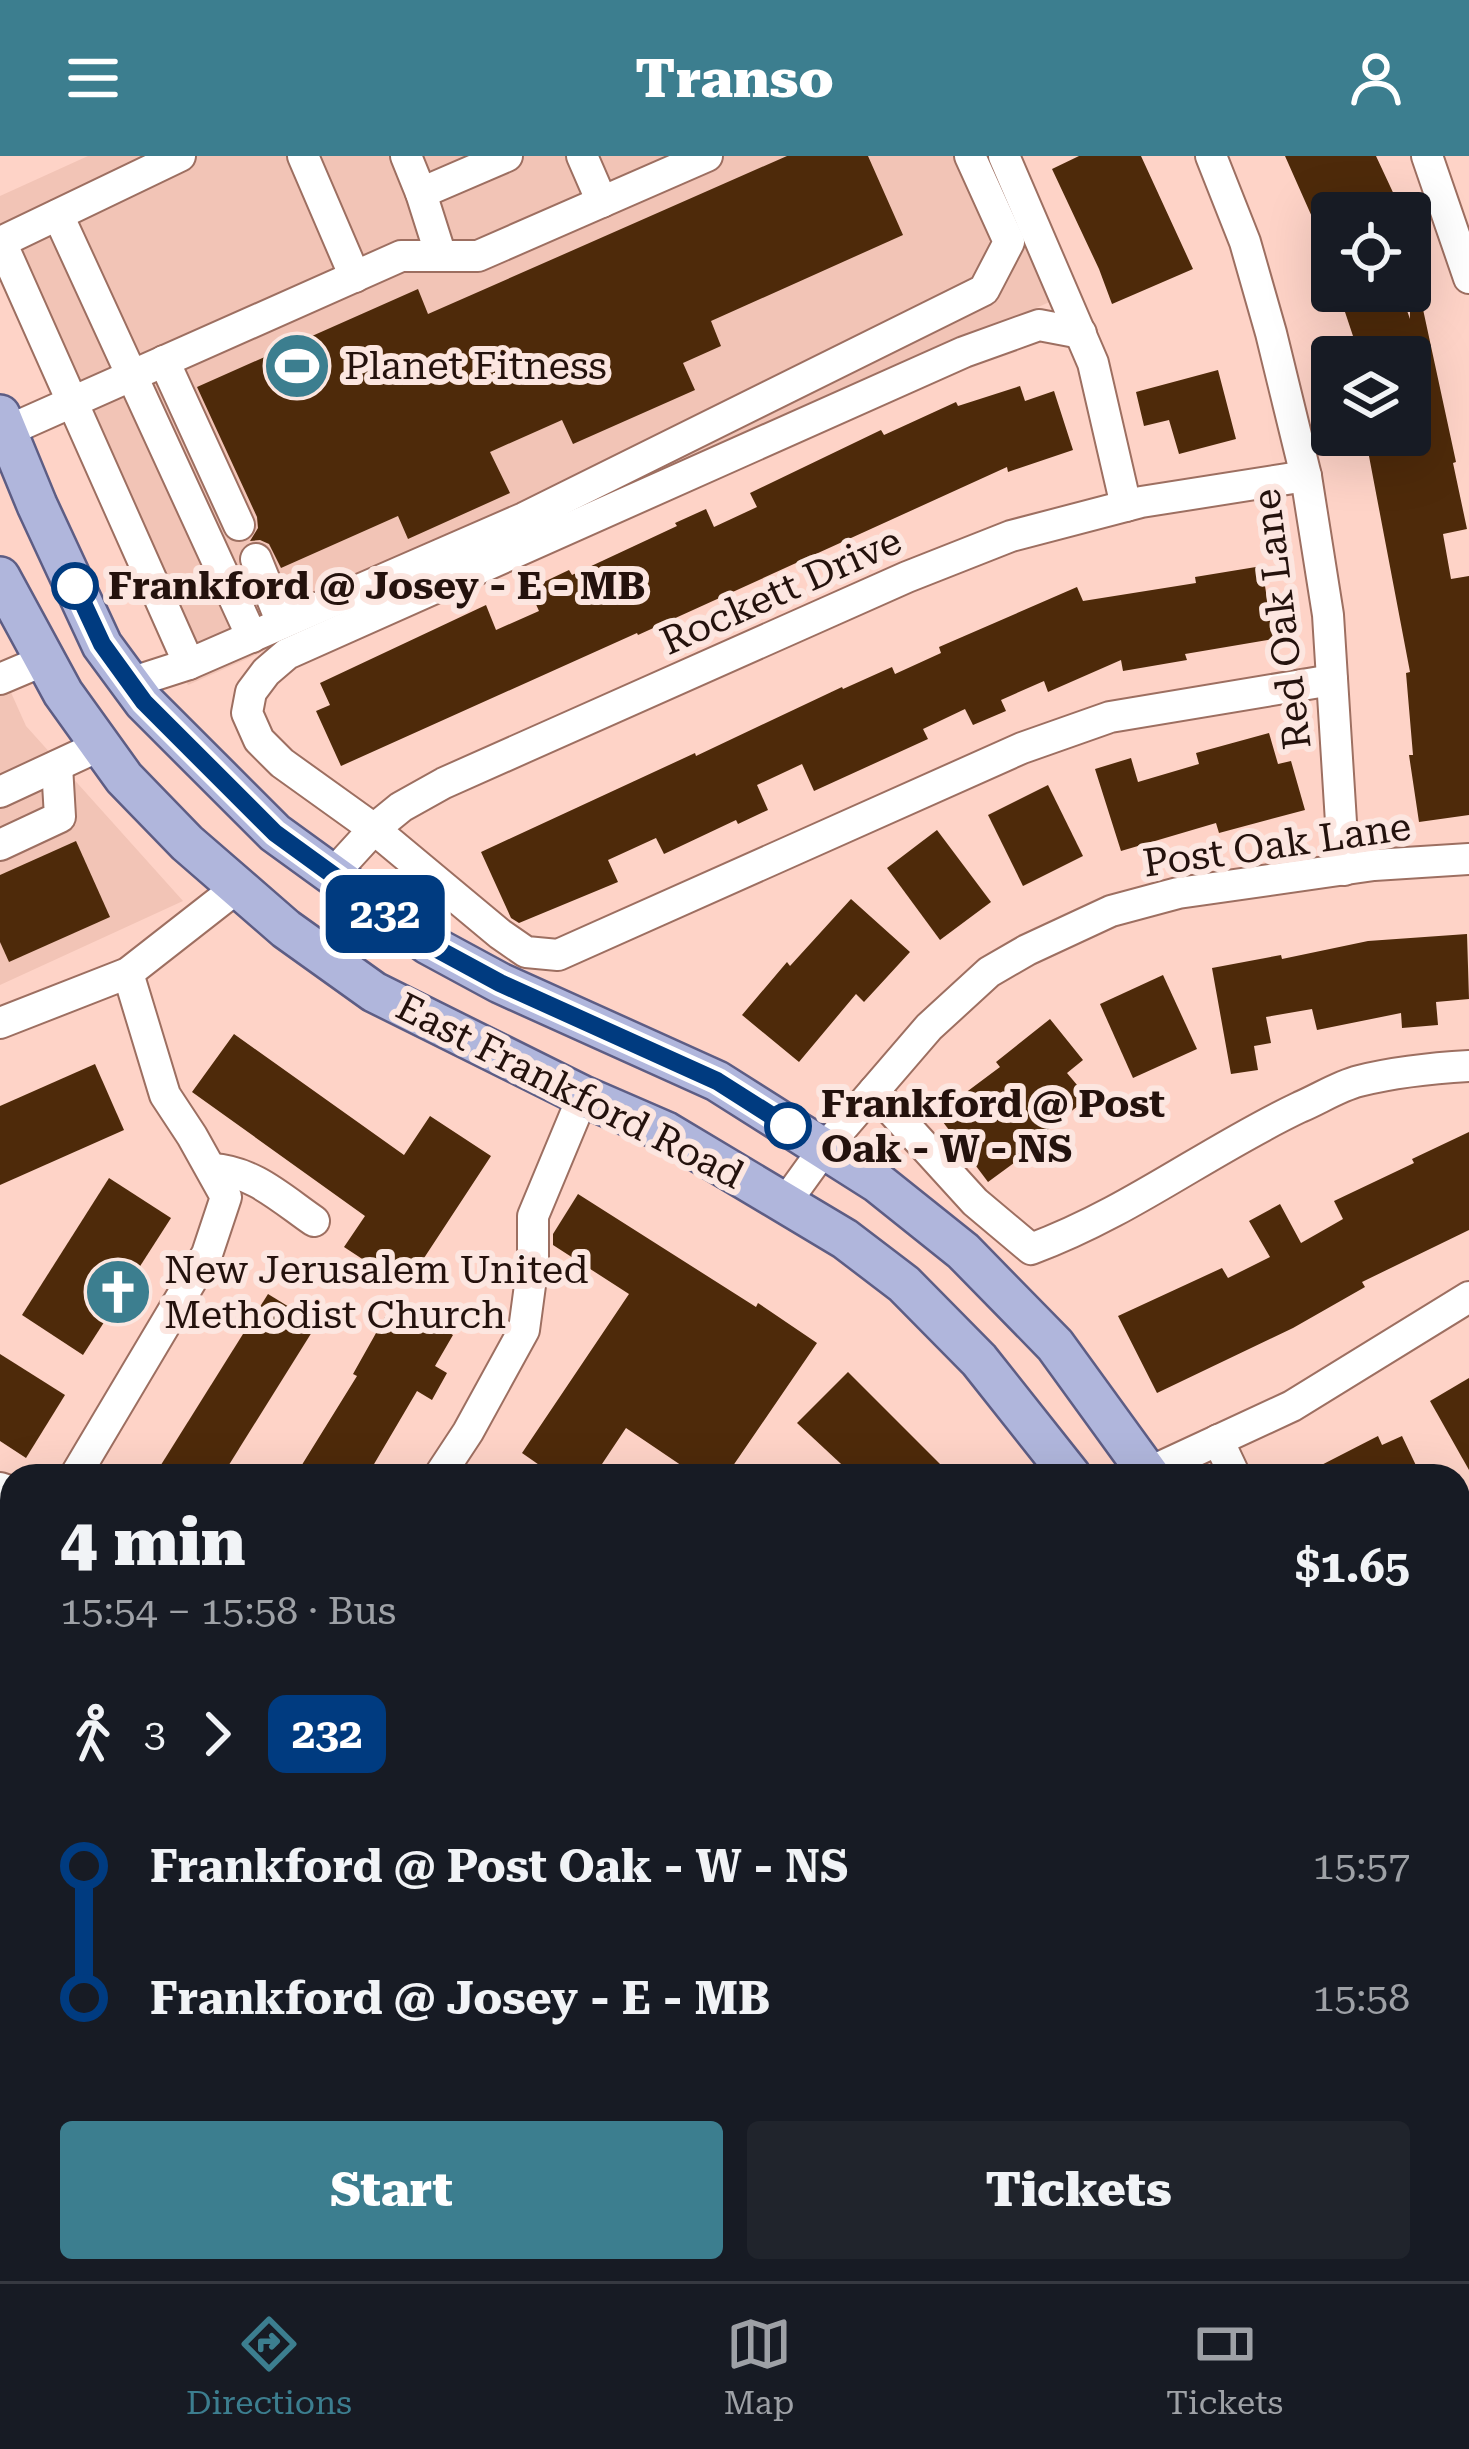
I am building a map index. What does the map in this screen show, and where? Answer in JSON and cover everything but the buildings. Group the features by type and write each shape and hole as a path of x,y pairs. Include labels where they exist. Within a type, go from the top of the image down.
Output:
{"main road":[{"name":"East Frankford Road","path":"3,423 102,644 144,702 275,833 428,944 500,983 717,1081 878,1183 979,1267 1055,1345 1138,1464"},
{"name":"East Frankford Road","path":"4,595 124,778 187,843 286,928 374,992 666,1132 844,1239 904,1284 979,1360 1061,1464"},
{"path":"89,730 130,683"}],"street":[{"path":"180,156 1,242 189,664"},
{"path":"303,156 355,277"},
{"path":"406,156 441,256"},
{"path":"421,193 507,156"},
{"path":"582,156 602,202"},
{"path":"3,423 73,402 401,256 478,256 707,156"},
{"path":"130,683 189,664 524,518 984,290 1009,242 970,156"},
{"path":"1004,156 1093,363 1126,506"},
{"name":"Red Oak Lane","path":"1211,156 1245,242 1306,476 1328,615 1345,870"},
{"path":"1427,156 1469,278"},
{"path":"58,215 251,637"},
{"path":"1081,333 1039,325 964,352 287,654 251,692 247,713 259,740 500,934 526,952 558,955 1022,748 1110,717 1332,680"},
{"path":"164,361 239,525"},
{"name":"Rockett Drive","path":"331,876 374,829 444,783 908,577 1011,536 1126,506 1306,476"},
{"path":"256,560 282,623"},
{"path":"0,679 45,660"},
{"path":"0,792 57,766 89,730"},
{"path":"0,845 60,817 57,766"},
{"name":"Post Oak Lane","path":"785,1203 824,1149 929,1027 989,972 1069,930 1111,911 1178,893 1375,865 1469,859"},
{"path":"0,1023 128,974 238,887"},
{"path":"82,1464 207,1254 226,1197 165,1095 128,974"},
{"path":"874,1091 975,1202 1031,1249 1127,1207 1254,1129 1356,1082 1469,1066"},
{"path":"447,1464 524,1330 533,1216 583,1096"},
{"path":"212,1169 249,1176 314,1221"},
{"path":"1169,1464 1292,1406 1469,1298"},
{"path":"1218,1440 1229,1464"}],"shaded area":[{"path":"88,156 990,156 1054,300 188,685 0,281 0,196"},
{"path":"0,668 26,726 183,901 0,985"}],"bus line":[{"name":"232","path":"75,586 102,644 144,702 275,833 331,876 428,944 500,983 717,1081 788,1126"}],"place":[{"name":"Planet Fitness","path":"297,366"},
{"name":"Frankford @ Josey - E - MB","path":"75,586"},
{"name":"Frankford @ Post Oak - W - NS","path":"788,1126"},
{"name":"New Jerusalem United Methodist Church","path":"118,1292"}]}
